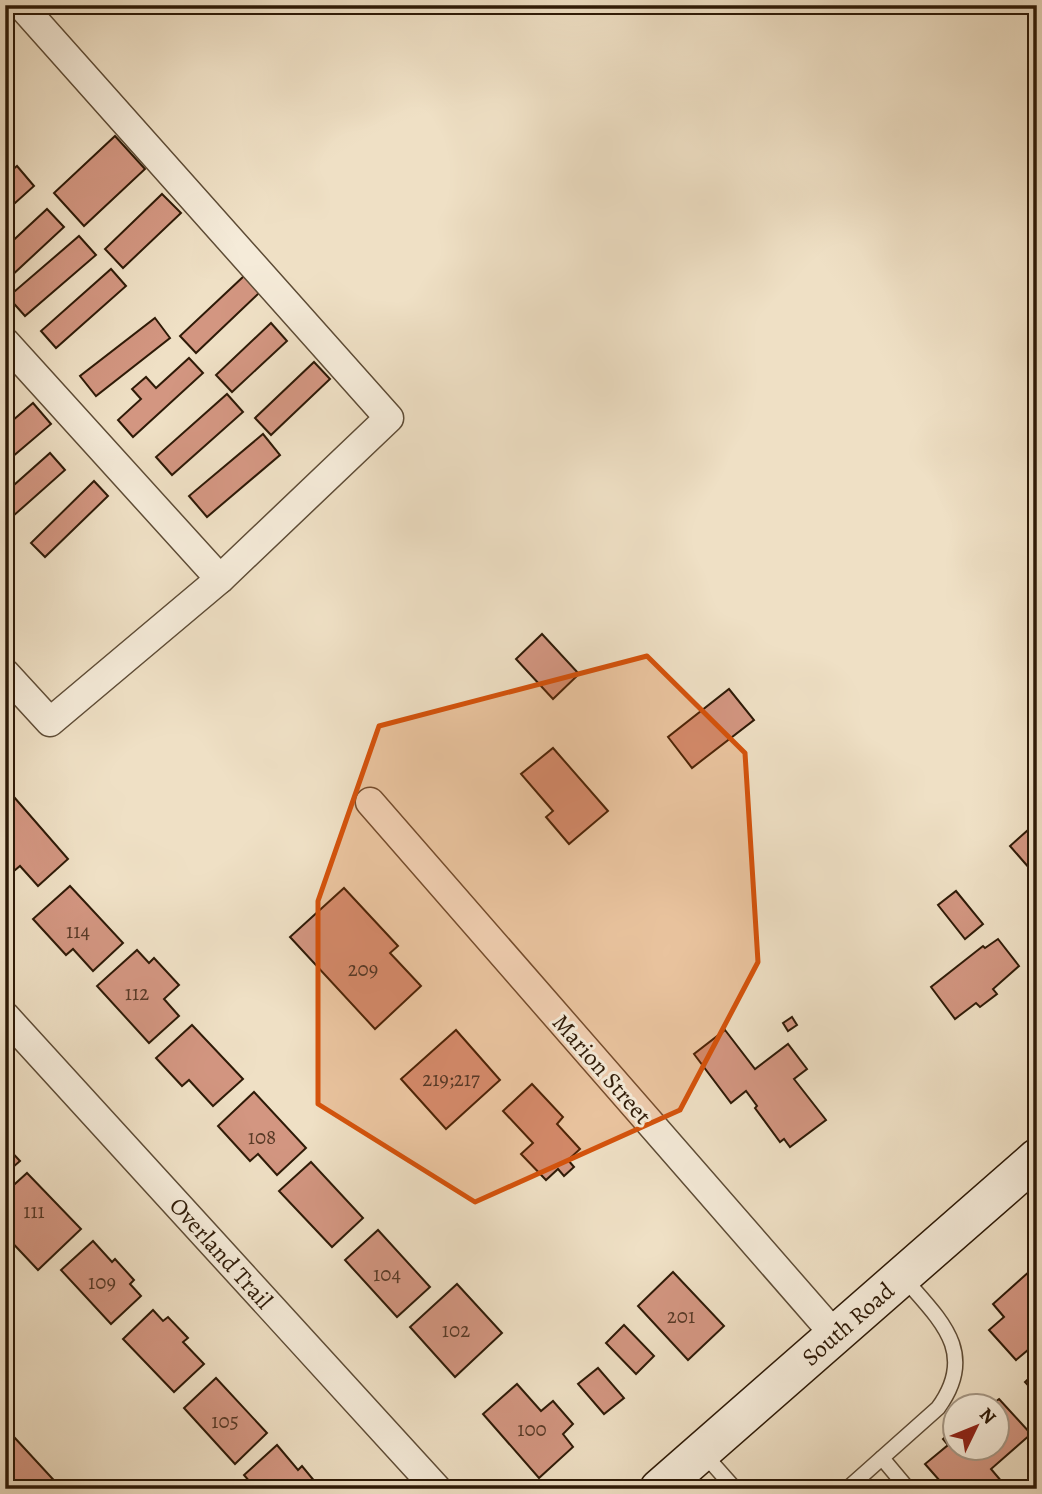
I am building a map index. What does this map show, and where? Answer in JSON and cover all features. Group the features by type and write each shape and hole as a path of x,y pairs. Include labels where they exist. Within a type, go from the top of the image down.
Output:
{"street":[{"path":"5,673 50,722 220,579 389,418 22,5"},
{"path":"5,342 220,579"},
{"name":"Marion Street","path":"370,802 835,1335"},
{"name":"Overland Trail","path":"5,1016 437,1489"},
{"name":"South Road","path":"659,1489 1037,1158"}],"lane":[{"path":"847,1489 938,1408 951,1387 956,1362 946,1328 902,1276"},
{"path":"702,1451 735,1489"},
{"path":"882,1458 908,1489"}],"highlighted area":[{"path":"647,656 745,753 758,962 680,1110 475,1202 318,1104 318,901 379,726"}],"building":[{"path":"115,136 145,169 84,226 54,193"},
{"path":"17,166 34,186 5,212 5,176"},
{"path":"162,194 181,213 123,268 105,249"},
{"path":"47,209 64,227 9,278 5,274 5,248"},
{"path":"79,236 96,255 25,316 8,297"},
{"path":"111,269 126,286 56,348 41,331"},
{"path":"244,276 259,293 196,353 180,336"},
{"path":"155,318 170,338 96,396 80,376"},
{"path":"271,323 287,341 232,392 216,375"},
{"path":"189,358 203,373 133,437 118,420 141,399 132,389 146,377 156,388"},
{"path":"314,362 330,379 271,435 255,418"},
{"path":"227,394 243,412 172,475 156,457"},
{"path":"33,403 51,424 5,463 5,427"},
{"path":"263,434 280,455 207,517 189,496"},
{"path":"50,453 65,470 12,517 5,510 5,493"},
{"path":"94,481 108,496 45,557 31,543"},
{"path":"542,634 579,674 553,699 516,659"},
{"path":"729,689 754,720 692,768 668,737"},
{"path":"553,748 608,811 569,844 546,817 553,811 521,774"},
{"path":"7,789 68,859 38,886 20,866 14,871 5,862"},
{"path":"1037,822 1037,877 1010,846"},
{"path":"70,886 123,943 93,971 73,949 66,955 33,919"},
{"path":"344,888 398,946 390,953 421,986 375,1029 290,937"},
{"path":"956,891 983,924 965,939 938,905"},
{"path":"998,939 1019,966 993,989 997,994 980,1007 976,1003 955,1019 931,987 983,946 985,948"},
{"path":"137,950 149,963 154,958 179,985 164,999 179,1016 149,1043 97,986"},
{"path":"792,1017 797,1025 788,1031 783,1023"},
{"path":"192,1025 243,1079 213,1106 189,1080 182,1086 156,1058"},
{"path":"456,1030 500,1080 446,1129 401,1079"},
{"path":"725,1030 755,1069 788,1044 807,1069 794,1079 826,1120 790,1147 784,1139 780,1142 746,1091 731,1103 694,1054"},
{"path":"532,1084 563,1117 557,1124 580,1149 568,1160 574,1167 564,1176 558,1169 546,1180 521,1154 533,1143 503,1111"},
{"path":"254,1092 306,1148 277,1175 258,1154 250,1161 218,1126"},
{"path":"5,1145 20,1161 5,1174"},
{"path":"311,1162 363,1218 332,1247 279,1191"},
{"path":"27,1173 81,1229 38,1270 5,1235 5,1193"},
{"path":"378,1230 430,1287 397,1317 345,1260"},
{"path":"93,1241 112,1262 115,1259 134,1280 130,1284 141,1296 111,1324 61,1270"},
{"path":"1031,1270 1037,1278 1037,1360 1028,1350 1016,1360 989,1330 1004,1317 993,1304"},
{"path":"673,1272 724,1326 688,1360 638,1306"},
{"path":"457,1284 502,1333 455,1377 410,1327"},
{"path":"153,1310 163,1321 168,1317 188,1338 183,1342 204,1364 174,1392 123,1339"},
{"path":"624,1325 654,1356 636,1374 606,1343"},
{"path":"598,1368 624,1398 604,1414 578,1384"},
{"path":"1037,1371 1037,1395 1025,1382"},
{"path":"216,1378 267,1433 235,1464 184,1408"},
{"path":"517,1384 541,1411 553,1401 573,1424 563,1434 573,1447 539,1478 483,1414"},
{"path":"1010,1411 1031,1434 1010,1452"},
{"path":"14,1437 62,1489 5,1489 5,1444"},
{"path":"277,1445 298,1470 302,1466 321,1489 256,1489 244,1475"},
{"path":"940,1452 940,1462 999,1462 991,1469 1008,1489 947,1489 925,1464"}]}
